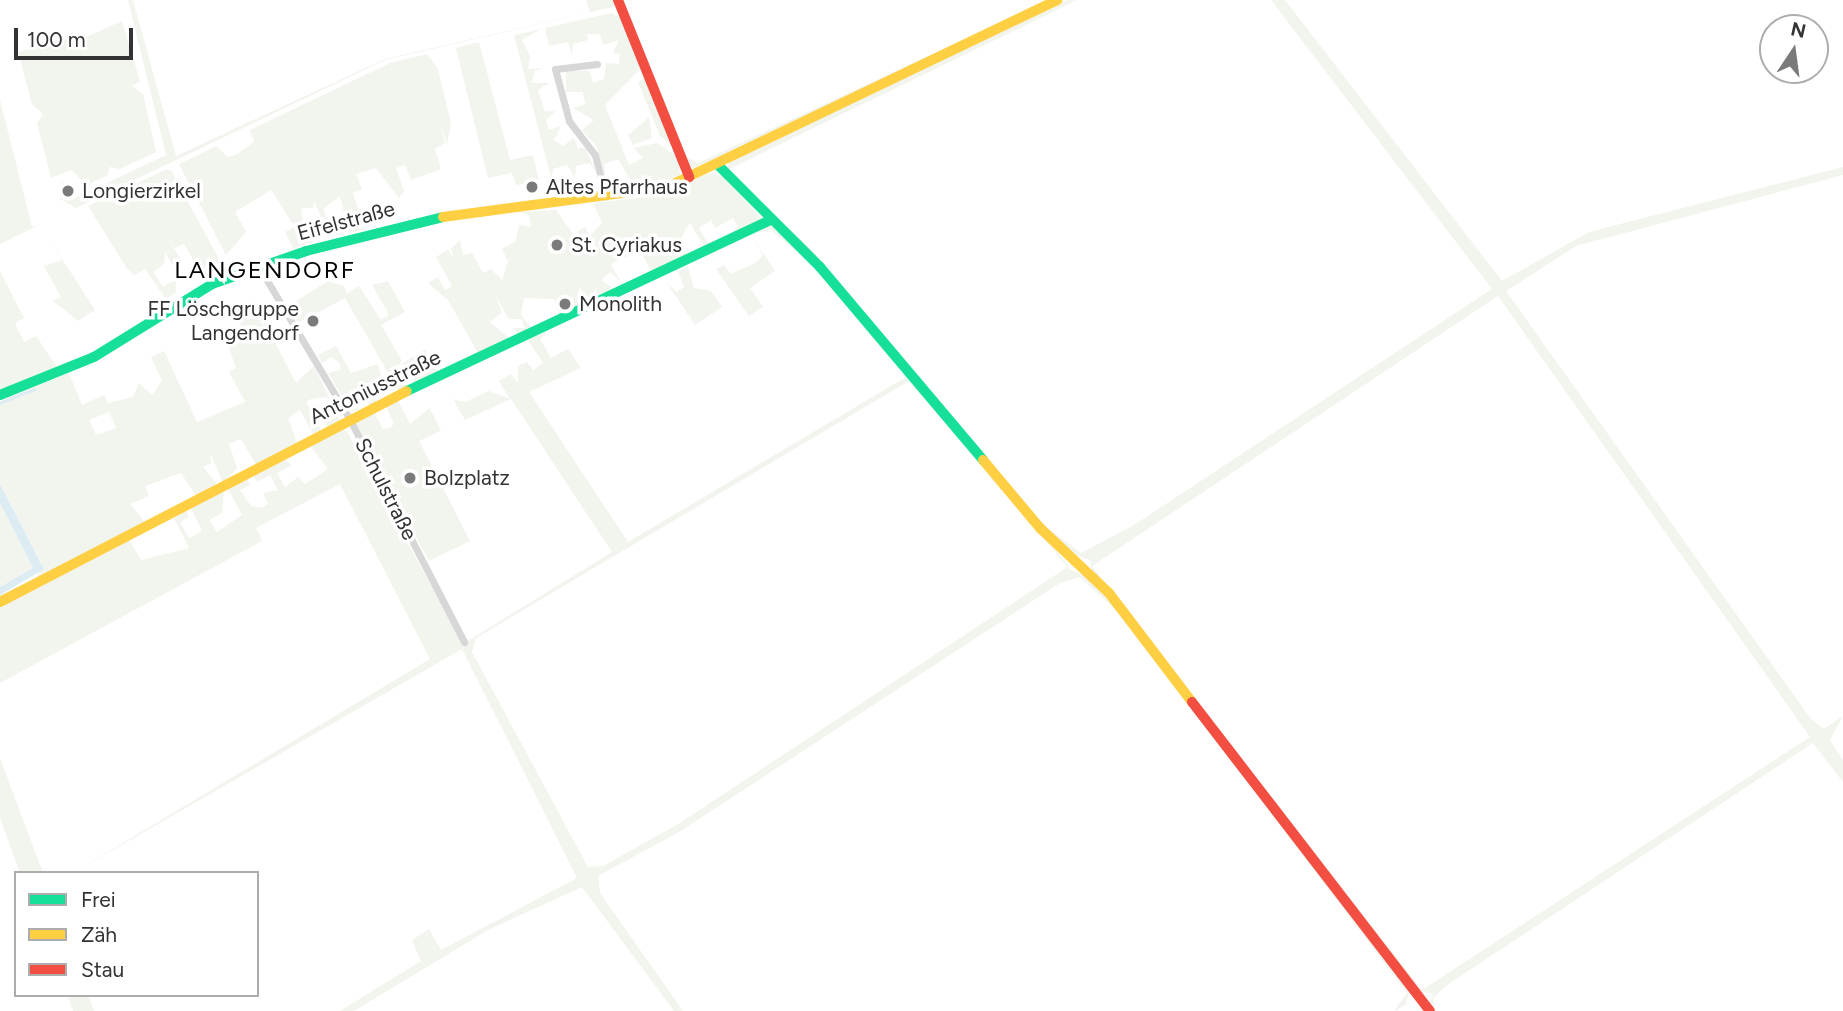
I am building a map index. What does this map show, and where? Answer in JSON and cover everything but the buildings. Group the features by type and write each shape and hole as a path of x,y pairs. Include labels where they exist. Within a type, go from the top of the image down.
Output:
{"street":[{"path":"618,0 689,177"},
{"name":"Eifelstraße","path":"0,395 85,361 195,292 259,267 424,220 654,191 717,164 1057,0"},
{"path":"597,64 555,69 569,121 595,155 607,198"},
{"path":"717,164 820,267 1040,528 1119,605 1430,1011"},
{"name":"Antoniusstraße","path":"0,602 349,418 772,219"},
{"name":"Schulstraße","path":"259,267 349,418 464,642"}],"shaded area":[{"path":"128,0 133,0 176,156 385,59 590,12 586,0 616,0 617,6 385,60 76,208 60,199 62,182 75,184 75,198 166,155"},
{"path":"622,0 686,157 698,163 1048,0 695,168 689,166"},
{"path":"1067,0 1077,0 727,170 729,162"},
{"path":"1271,0 1285,0 1502,281 1589,232 1843,167 1843,175 1576,246 1506,291 1811,719 1824,729 1843,716 1830,740 1843,760 1843,782 1813,743 1447,985 1433,998 1435,1011 1429,1004 1433,994 1414,989 1399,972 1092,572 1090,560 1070,553 1048,535 836,281 742,186 810,248 1041,523 1081,553 1134,525 1492,289","holes":["1498,296 1810,737 1422,990 1092,566"]},
{"path":"611,13 620,17 643,66 605,105 629,165 643,158 634,148 657,143 678,157 680,176 635,188 618,159 604,164 605,176 597,147 582,130 594,120 573,108 585,104 583,92 566,92 566,71 590,71 593,83 604,79 606,63 619,64 620,54 613,53 619,40 603,45 600,34 587,34 588,40 573,44 572,55 568,42 549,46 545,28"},
{"path":"122,21 140,81 132,86 143,94 156,152 120,169 109,167 108,175 87,185 71,170 51,178 37,123 43,114 32,104 18,52 70,38 77,41"},
{"path":"541,29 522,40 530,56 528,69 544,68 535,71 532,83 549,83 538,90 545,112 556,110 546,120 549,130 561,126 554,140 563,146 574,138 578,148 586,148 596,173 590,163 576,166 575,178 567,165 553,169 552,181 514,35"},
{"path":"479,42 510,160 533,155 539,181 516,185 512,173 488,178 456,48"},
{"path":"427,54 438,69 451,124 447,145 440,122 445,143 435,149 441,169 411,180 405,165 396,168 404,191 399,198 376,168 356,174 362,189 353,193 365,229 349,233 340,196 323,209 329,223 340,217 343,234 330,236 314,201 313,208 301,208 303,226 306,232 320,223 324,237 294,249 285,232 295,227 271,190 235,212 246,232 226,255 179,164 216,146 228,157 237,154 254,142 250,130 390,63"},
{"path":"645,77 671,145 660,136 638,82"},
{"path":"0,100 32,227 41,224 0,244"},
{"path":"649,117 652,138 633,145 628,135"},
{"path":"165,170 171,170 226,272 205,281 184,244 175,248 168,237 182,262 175,269 165,253 164,264 153,272 163,287 176,279 176,292 166,299 145,269 135,275 128,270 88,206 129,187 137,191 135,184"},
{"path":"710,173 722,176 764,221 729,236 738,227 733,218 715,228 711,220 699,228 707,242 717,245 706,250 690,223 679,241 688,258 653,274 641,252 617,260 611,265 621,282 610,272 601,280 617,291 560,318 554,299 524,298 521,315 533,330 519,337 514,328 525,328 521,319 509,319 496,297 502,312 490,322 511,340 479,355 448,300 428,283 438,277 445,290 452,286 436,257 448,250 454,258 451,249 460,240 463,255 472,253 483,273 491,269 502,280 508,261 502,249 516,241 519,225 531,227 529,215 519,212 556,210 578,241 578,231 585,227 590,236 602,223 593,203 655,196"},
{"path":"772,225 818,268 1003,489 909,381 476,638 472,652 588,867 603,866 680,823 1067,567 1099,586 1409,991 1406,1005 1394,1011 1407,993 1121,615 1080,577 1060,583 679,832 598,876 600,893 683,1011 674,1011 582,887 488,930 354,1011 340,1011 421,961 412,940 429,929 441,950 577,878 462,649 76,871 430,659 340,484 256,528 262,541 0,683 0,605 129,540 141,560 189,548 174,518 186,511 189,517 180,522 189,538 202,531 191,508 224,491 222,513 209,520 217,532 242,515 228,489 247,479 250,485 240,490 251,506 262,508 268,504 263,493 278,490 270,475 257,482 253,475 285,460 292,465 277,473 285,487 298,477 305,484 328,469 309,444 343,424 463,644 612,552 511,399 465,420 453,399 465,402 489,391 510,399 499,381 511,374 518,383 518,366 527,362 533,370 543,363 528,340 548,331 540,339 551,358 568,349 581,368 529,392 628,542 906,377 814,266 770,229 751,235"},
{"path":"42,228 95,310 78,321 53,301 61,297 44,266 62,260"},
{"path":"751,235 775,271 750,288 763,307 749,316 716,269 724,265 731,274 757,262 763,255"},
{"path":"688,267 694,288 711,291 722,307 695,325 667,283 677,292 684,287 678,271"},
{"path":"0,271 24,318 15,323 24,342 36,336 57,367 0,390"},
{"path":"328,281 344,286 347,294 359,286 381,320 389,315 372,285 388,281 405,312 381,325 402,361 392,373 407,386 399,392 345,298 298,323 288,306"},
{"path":"253,300 296,383 314,366 340,420 327,427 321,416 330,412 335,417 335,410 327,397 311,399 306,402 321,430 313,434 300,410 288,418 297,443 256,465 241,439 229,444 237,468 223,483 210,453 211,463 203,467 217,484 196,496 181,473 145,486 149,496 130,504 146,523 0,601 0,595 36,579 42,564 0,484 0,401 69,373 82,405 104,395 108,403 133,397 139,383 152,395 162,381 151,357 164,351 197,422 245,402 229,372 236,368 228,345 250,341 231,307 245,307","holes":["109,412 116,428 96,435 89,420"]},
{"path":"336,346 351,373 378,364 381,375 365,389 378,402 369,406 359,390 348,396 360,410 351,411 328,373 340,370 340,363 331,357 322,363 318,355"},
{"path":"425,350 439,374 416,387 402,363"},
{"path":"398,401 410,424 430,408 441,431 419,441 470,541 429,561 355,424 374,412 383,429 389,428 394,424 386,406"},
{"path":"0,484 44,569 0,595 0,587 33,568 0,503"},
{"path":"0,503 33,568 0,587"},
{"path":"0,758 42,871 19,871 0,818"},
{"path":"68,997 89,997 94,1011 73,1011"}],"waterway":[{"path":"0,403 34,389"}],"traffic: fast":[{"path":"717,164 820,267 983,460"},
{"path":"0,395 94,357 212,284 306,251 443,217"},
{"path":"407,391 772,219"}],"traffic: slow":[{"path":"443,217 667,187 1057,0"},
{"path":"0,602 407,391"},
{"path":"983,460 1040,528 1109,593 1192,702"}],"traffic: jam":[{"path":"618,0 689,177"},
{"path":"1192,702 1430,1011"}],"place":[{"name":"Altes Pfarrhaus","path":"532,187"},
{"name":"Longierzirkel","path":"68,191"},
{"name":"St. Cyriakus","path":"557,245"},
{"name":"Monolith","path":"565,304"},
{"name":"FF Löschgruppe Langendorf","path":"313,321"},
{"name":"Bolzplatz","path":"410,478"}],"district":[{"name":"LANGENDORF","path":"265,270"}]}
